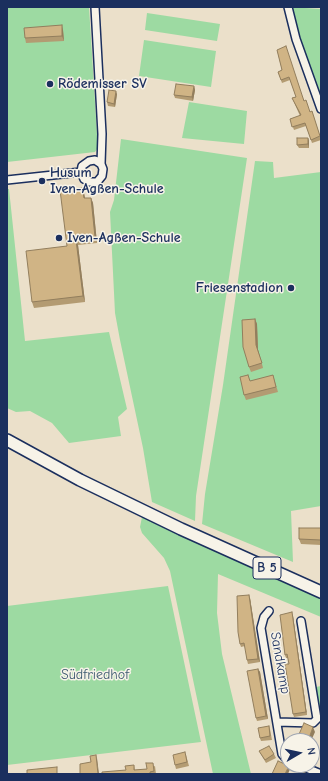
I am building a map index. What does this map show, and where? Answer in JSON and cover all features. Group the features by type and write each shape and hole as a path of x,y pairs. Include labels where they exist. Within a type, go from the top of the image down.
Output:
{"highway":[{"name":"B 5","path":"10,443 180,529 321,592"}],"street":[{"path":"95,7 102,128 101,164 103,169 102,176 97,182 90,182 84,179 81,172 82,166 88,161 95,160 101,164"},
{"path":"288,7 296,39 321,109"},
{"path":"7,180 81,172"},
{"name":"Sandkamp","path":"269,611 264,617 260,628 280,741"},
{"name":"Sandkamp","path":"277,722 313,723 317,720 301,621"}],"green space":[{"name":"Rödemisser SV","path":"7,7 89,7 97,134 97,149 95,152 7,162"},
{"path":"289,7 321,9 321,107"},
{"path":"147,13 220,24 217,41 145,30"},
{"path":"144,40 216,51 211,87 139,76"},
{"path":"189,102 247,111 244,144 182,138"},
{"path":"121,139 247,158 196,496 195,521 152,502 143,448 120,340 115,313 110,212 114,200"},
{"path":"255,161 273,162 274,178 321,172 321,506 291,511 293,562 202,524 205,494 223,385"},
{"path":"7,189 9,189 25,341 109,332 127,409 118,417 121,436 69,443 52,423 30,411 16,412 7,408"},
{"path":"142,517 321,597 321,617 218,574 217,613 222,654 251,774 213,774 170,571 164,558 142,533 140,527"},
{"name":"Südfriedhof","path":"168,586 201,742 7,765 7,606"},
{"path":"321,686 321,718 316,687"}],"building":[{"path":"62,25 62,36 25,38 24,28"},
{"path":"286,46 304,101 306,100 310,112 312,111 320,136 311,140 305,123 292,127 290,119 301,115 292,98 296,97 289,77 281,80 278,72 282,70 277,50"},
{"path":"176,84 194,86 192,97 174,95"},
{"path":"109,90 116,91 114,104 107,102"},
{"path":"297,138 308,138 308,144 297,145"},
{"path":"82,188 84,198 91,198 95,237 76,240 83,296 32,302 26,251 67,246 60,190"},
{"path":"255,319 256,345 262,363 249,367 243,347 242,320"},
{"path":"248,375 250,381 273,375 276,387 244,395 240,377"},
{"path":"299,528 321,528 321,540 299,539"},
{"path":"249,595 258,659 247,660 244,643 240,644 238,632 237,596"},
{"path":"292,612 306,712 293,714 285,664 289,664 287,654 285,655 280,615"},
{"path":"258,669 266,716 256,718 247,671"},
{"path":"304,723 313,727 311,733 300,733"},
{"path":"269,726 270,736 260,738 258,728"},
{"path":"269,746 274,754 265,760 259,751"},
{"path":"185,752 187,762 175,765 173,755"},
{"path":"96,755 98,774 80,774 80,764 91,762 90,756"},
{"path":"278,761 280,762 280,773 285,774 272,774"},
{"path":"146,763 153,763 154,771 150,772 150,774 102,774 102,772 126,770 125,766 134,765 134,770 147,769"},
{"path":"57,767 57,774 27,774 27,770"}],"place":[{"name":"Rödemisser SV","path":"50,84"},
{"name":"Husum Iven-Agßen-Schule","path":"42,181"},
{"name":"Iven-Agßen-Schule","path":"59,238"},
{"name":"Friesenstadion","path":"291,288"}]}
